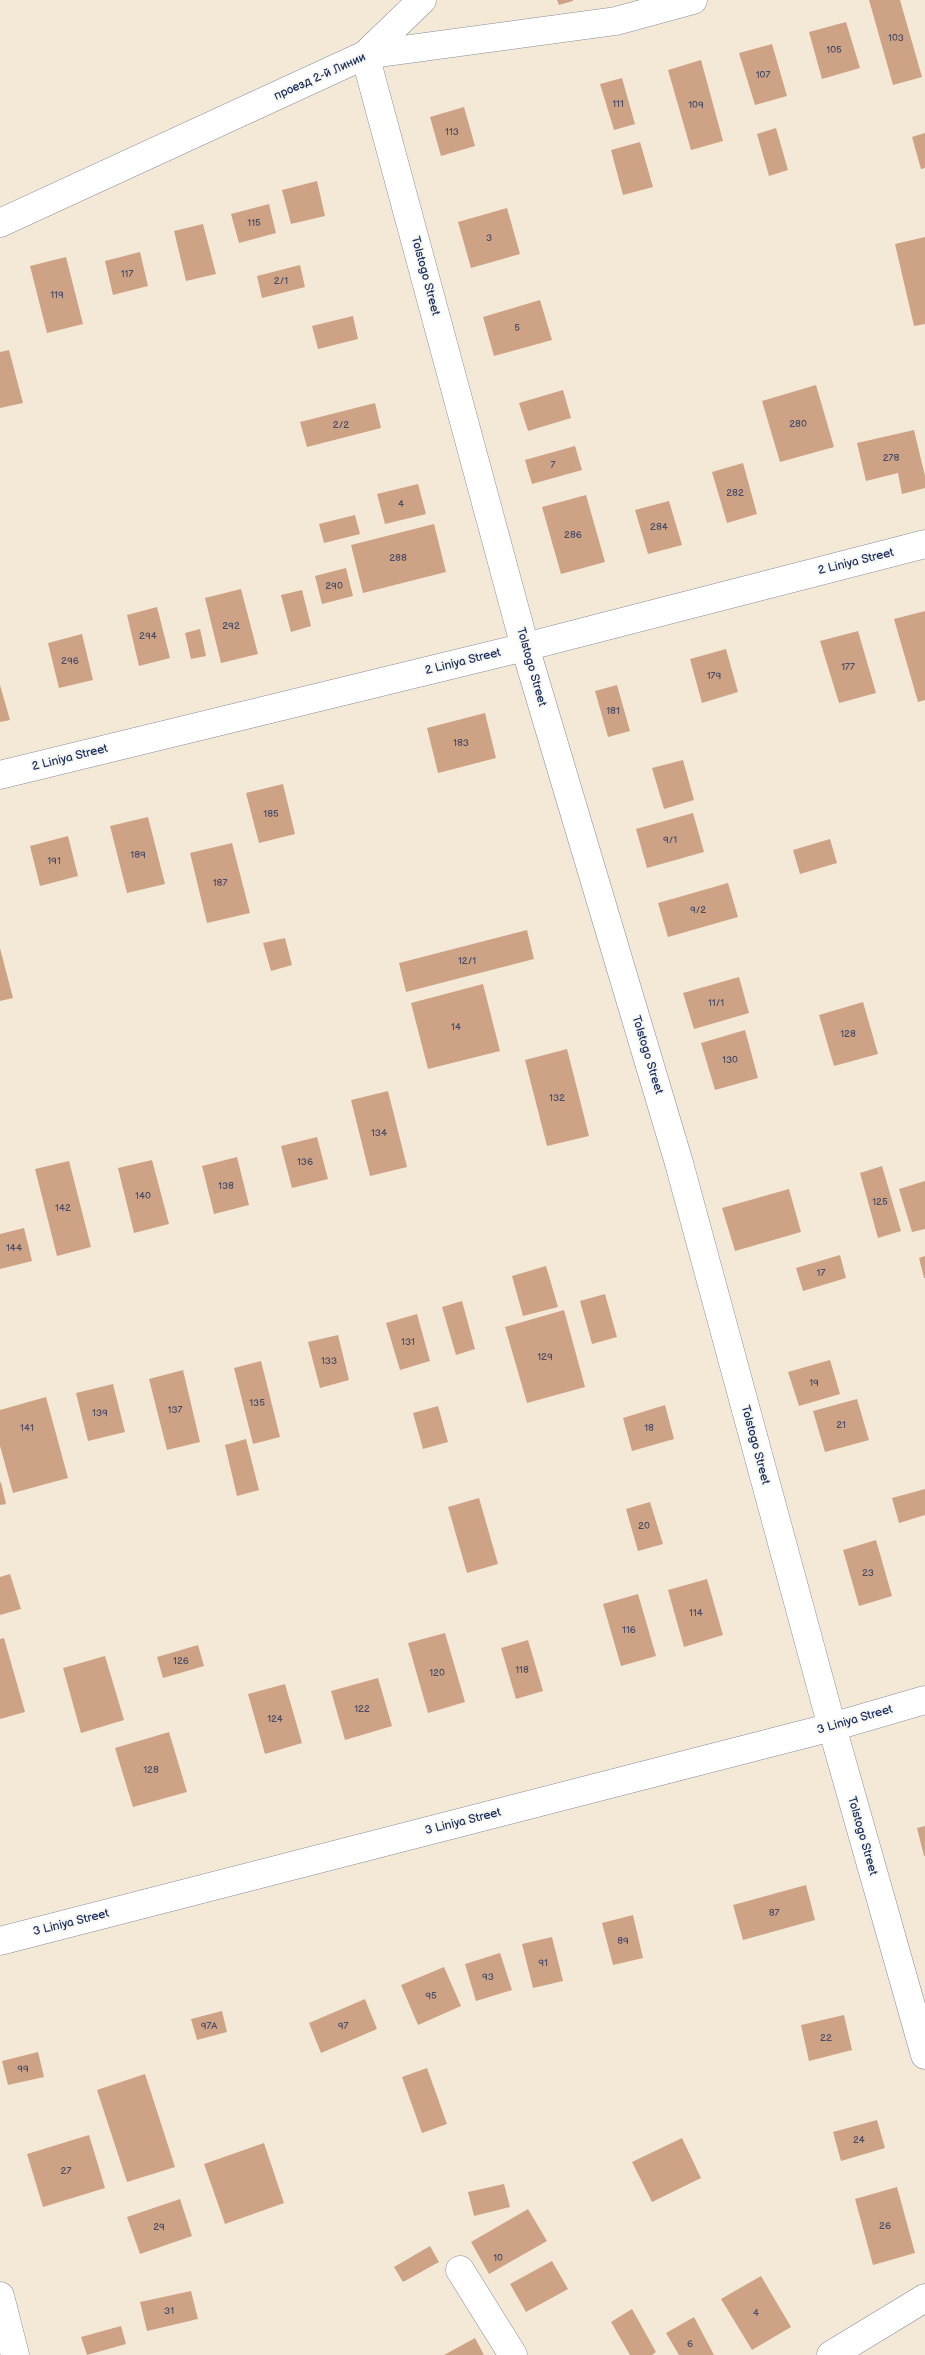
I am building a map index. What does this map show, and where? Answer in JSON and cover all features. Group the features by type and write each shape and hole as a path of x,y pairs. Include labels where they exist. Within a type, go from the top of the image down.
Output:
{"street":[{"path":"365,56 422,0"},
{"name":"проезд 2-й Линии","path":"0,223 365,56 616,21 693,0"},
{"name":"Tolstogo Street","path":"365,56 525,647 679,1163 832,1727 925,2055"},
{"name":"2 Liniya Street","path":"0,775 525,647 925,544"},
{"name":"3 Liniya Street","path":"0,1941 832,1727 925,1700"},
{"path":"460,2270 513,2355"},
{"path":"0,2296 15,2355"},
{"path":"831,2355 925,2298"}],"building":[{"path":"557,0 573,0 573,1 559,5"},
{"path":"869,0 900,0 922,77 893,85"},
{"path":"846,22 860,68 822,79 809,32"},
{"path":"772,44 787,96 755,105 739,53"},
{"path":"701,60 723,141 691,150 668,70"},
{"path":"622,78 635,124 614,130 600,84"},
{"path":"464,107 475,146 441,156 430,117"},
{"path":"776,128 788,170 769,176 757,134"},
{"path":"925,133 925,168 921,169 912,137"},
{"path":"640,142 653,187 623,195 611,150"},
{"path":"317,181 325,216 291,224 282,190"},
{"path":"269,204 276,233 239,243 231,214"},
{"path":"507,208 520,254 471,268 458,222"},
{"path":"203,224 216,274 186,281 174,231"},
{"path":"925,237 925,324 914,326 895,244"},
{"path":"140,252 148,286 113,295 105,261"},
{"path":"66,257 83,324 47,333 30,266"},
{"path":"300,265 305,287 262,298 257,276"},
{"path":"540,300 552,340 494,356 483,317"},
{"path":"353,316 358,339 318,349 312,326"},
{"path":"9,350 23,403 0,408 0,352"},
{"path":"816,385 834,447 780,462 762,401"},
{"path":"563,390 571,418 528,431 519,403"},
{"path":"375,403 381,428 307,447 300,422"},
{"path":"914,430 925,476 925,488 902,494 898,473 866,481 857,443"},
{"path":"575,446 582,470 532,484 525,460"},
{"path":"743,463 757,514 727,523 712,472"},
{"path":"418,484 426,514 385,524 377,494"},
{"path":"586,495 605,562 561,574 542,507"},
{"path":"669,501 682,545 648,554 635,510"},
{"path":"355,515 360,534 324,543 319,524"},
{"path":"434,524 446,572 363,593 351,545"},
{"path":"346,568 353,596 322,604 315,576"},
{"path":"241,589 258,654 221,663 205,598"},
{"path":"302,590 311,626 291,632 281,595"},
{"path":"157,607 170,658 139,666 127,615"},
{"path":"925,611 925,700 918,702 894,619"},
{"path":"200,629 206,656 191,659 185,633"},
{"path":"858,631 876,693 839,703 820,641"},
{"path":"82,634 93,680 59,688 48,643"},
{"path":"726,649 738,692 702,703 690,659"},
{"path":"0,685 10,720 0,722"},
{"path":"617,685 630,731 608,737 595,691"},
{"path":"485,713 496,758 438,773 427,728"},
{"path":"683,760 694,800 664,809 652,768"},
{"path":"283,784 295,834 259,843 246,793"},
{"path":"693,813 704,852 647,868 636,829"},
{"path":"148,817 165,884 127,893 110,826"},
{"path":"68,836 78,876 40,886 30,846"},
{"path":"830,839 837,863 800,874 793,850"},
{"path":"232,843 250,913 207,923 190,853"},
{"path":"728,883 738,917 668,937 658,903"},
{"path":"527,930 534,959 406,992 399,963"},
{"path":"285,938 292,965 271,971 263,943"},
{"path":"0,948 13,998 0,1001"},
{"path":"739,977 749,1013 694,1029 683,993"},
{"path":"483,984 500,1051 428,1069 411,1003"},
{"path":"863,1002 878,1054 834,1066 819,1015"},
{"path":"745,1030 758,1078 715,1090 701,1043"},
{"path":"567,1049 589,1136 547,1146 525,1060"},
{"path":"388,1091 407,1167 370,1176 351,1100"},
{"path":"317,1137 328,1179 292,1188 281,1146"},
{"path":"237,1157 249,1205 214,1214 202,1166"},
{"path":"152,1160 169,1224 134,1233 118,1168"},
{"path":"69,1161 91,1247 57,1256 35,1169"},
{"path":"882,1166 901,1231 878,1238 860,1173"},
{"path":"925,1181 925,1229 912,1232 899,1189"},
{"path":"789,1189 801,1232 735,1251 722,1208"},
{"path":"24,1228 32,1261 0,1269 0,1234"},
{"path":"840,1255 846,1278 803,1291 796,1268"},
{"path":"925,1256 925,1278 924,1278 919,1258"},
{"path":"546,1266 558,1307 523,1316 512,1276"},
{"path":"605,1294 617,1337 592,1344 580,1301"},
{"path":"462,1301 475,1349 456,1355 442,1307"},
{"path":"564,1310 585,1387 527,1403 505,1327"},
{"path":"417,1314 430,1361 400,1370 386,1323"},
{"path":"338,1335 349,1380 320,1388 308,1342"},
{"path":"830,1360 840,1394 799,1406 788,1372"},
{"path":"261,1361 280,1437 253,1444 234,1368"},
{"path":"183,1370 200,1442 167,1450 149,1379"},
{"path":"113,1384 125,1432 88,1441 76,1393"},
{"path":"46,1397 68,1478 13,1493 0,1446 0,1410"},
{"path":"857,1399 869,1440 825,1452 813,1411"},
{"path":"665,1405 674,1439 632,1451 623,1418"},
{"path":"438,1406 448,1442 423,1449 413,1413"},
{"path":"246,1439 259,1490 237,1496 225,1445"},
{"path":"0,1483 6,1504 0,1505"},
{"path":"925,1489 925,1515 899,1523 892,1498"},
{"path":"479,1498 498,1564 467,1573 448,1507"},
{"path":"650,1502 663,1544 638,1551 626,1509"},
{"path":"876,1540 892,1596 859,1606 843,1550"},
{"path":"10,1574 21,1609 0,1615 0,1577"},
{"path":"707,1579 723,1635 684,1647 668,1590"},
{"path":"638,1594 656,1656 621,1666 603,1604"},
{"path":"445,1633 465,1702 428,1713 408,1643"},
{"path":"4,1638 25,1712 0,1719 0,1639"},
{"path":"528,1640 543,1691 516,1699 501,1648"},
{"path":"198,1645 204,1666 163,1678 157,1657"},
{"path":"105,1656 124,1720 81,1733 63,1668"},
{"path":"378,1678 392,1726 345,1740 331,1691"},
{"path":"285,1684 302,1743 265,1754 248,1694"},
{"path":"169,1732 187,1792 133,1807 115,1748"},
{"path":"925,1826 925,1856 924,1856 917,1828"},
{"path":"806,1885 815,1920 743,1940 733,1905"},
{"path":"633,1915 643,1958 613,1965 602,1923"},
{"path":"552,1937 563,1981 533,1988 522,1944"},
{"path":"500,1953 512,1990 476,2001 465,1964"},
{"path":"444,1967 461,2006 418,2025 401,1985"},
{"path":"365,1999 377,2029 321,2053 309,2023"},
{"path":"222,2011 227,2032 197,2040 191,2019"},
{"path":"844,2015 852,2050 809,2061 801,2025"},
{"path":"38,2052 44,2077 8,2085 2,2061"},
{"path":"427,2068 447,2124 422,2133 402,2077"},
{"path":"145,2074 175,2167 127,2182 97,2090"},
{"path":"877,2120 885,2148 841,2161 833,2132"},
{"path":"89,2135 105,2188 43,2207 27,2154"},
{"path":"682,2138 701,2178 652,2202 632,2162"},
{"path":"264,2143 284,2203 225,2224 204,2164"},
{"path":"504,2184 510,2207 474,2216 468,2192"},
{"path":"897,2187 915,2253 873,2265 855,2199"},
{"path":"180,2199 192,2236 140,2254 127,2217"},
{"path":"528,2209 547,2241 489,2274 471,2242"},
{"path":"430,2246 439,2262 403,2282 394,2267"},
{"path":"552,2261 568,2289 526,2312 510,2284"},
{"path":"761,2276 791,2327 752,2350 721,2299"},
{"path":"191,2291 198,2319 147,2331 140,2302"},
{"path":"632,2309 656,2352 652,2355 630,2355 611,2322"},
{"path":"694,2317 714,2355 679,2355 666,2333"},
{"path":"121,2326 126,2344 87,2355 81,2337"},
{"path":"475,2338 484,2355 444,2355"}]}
